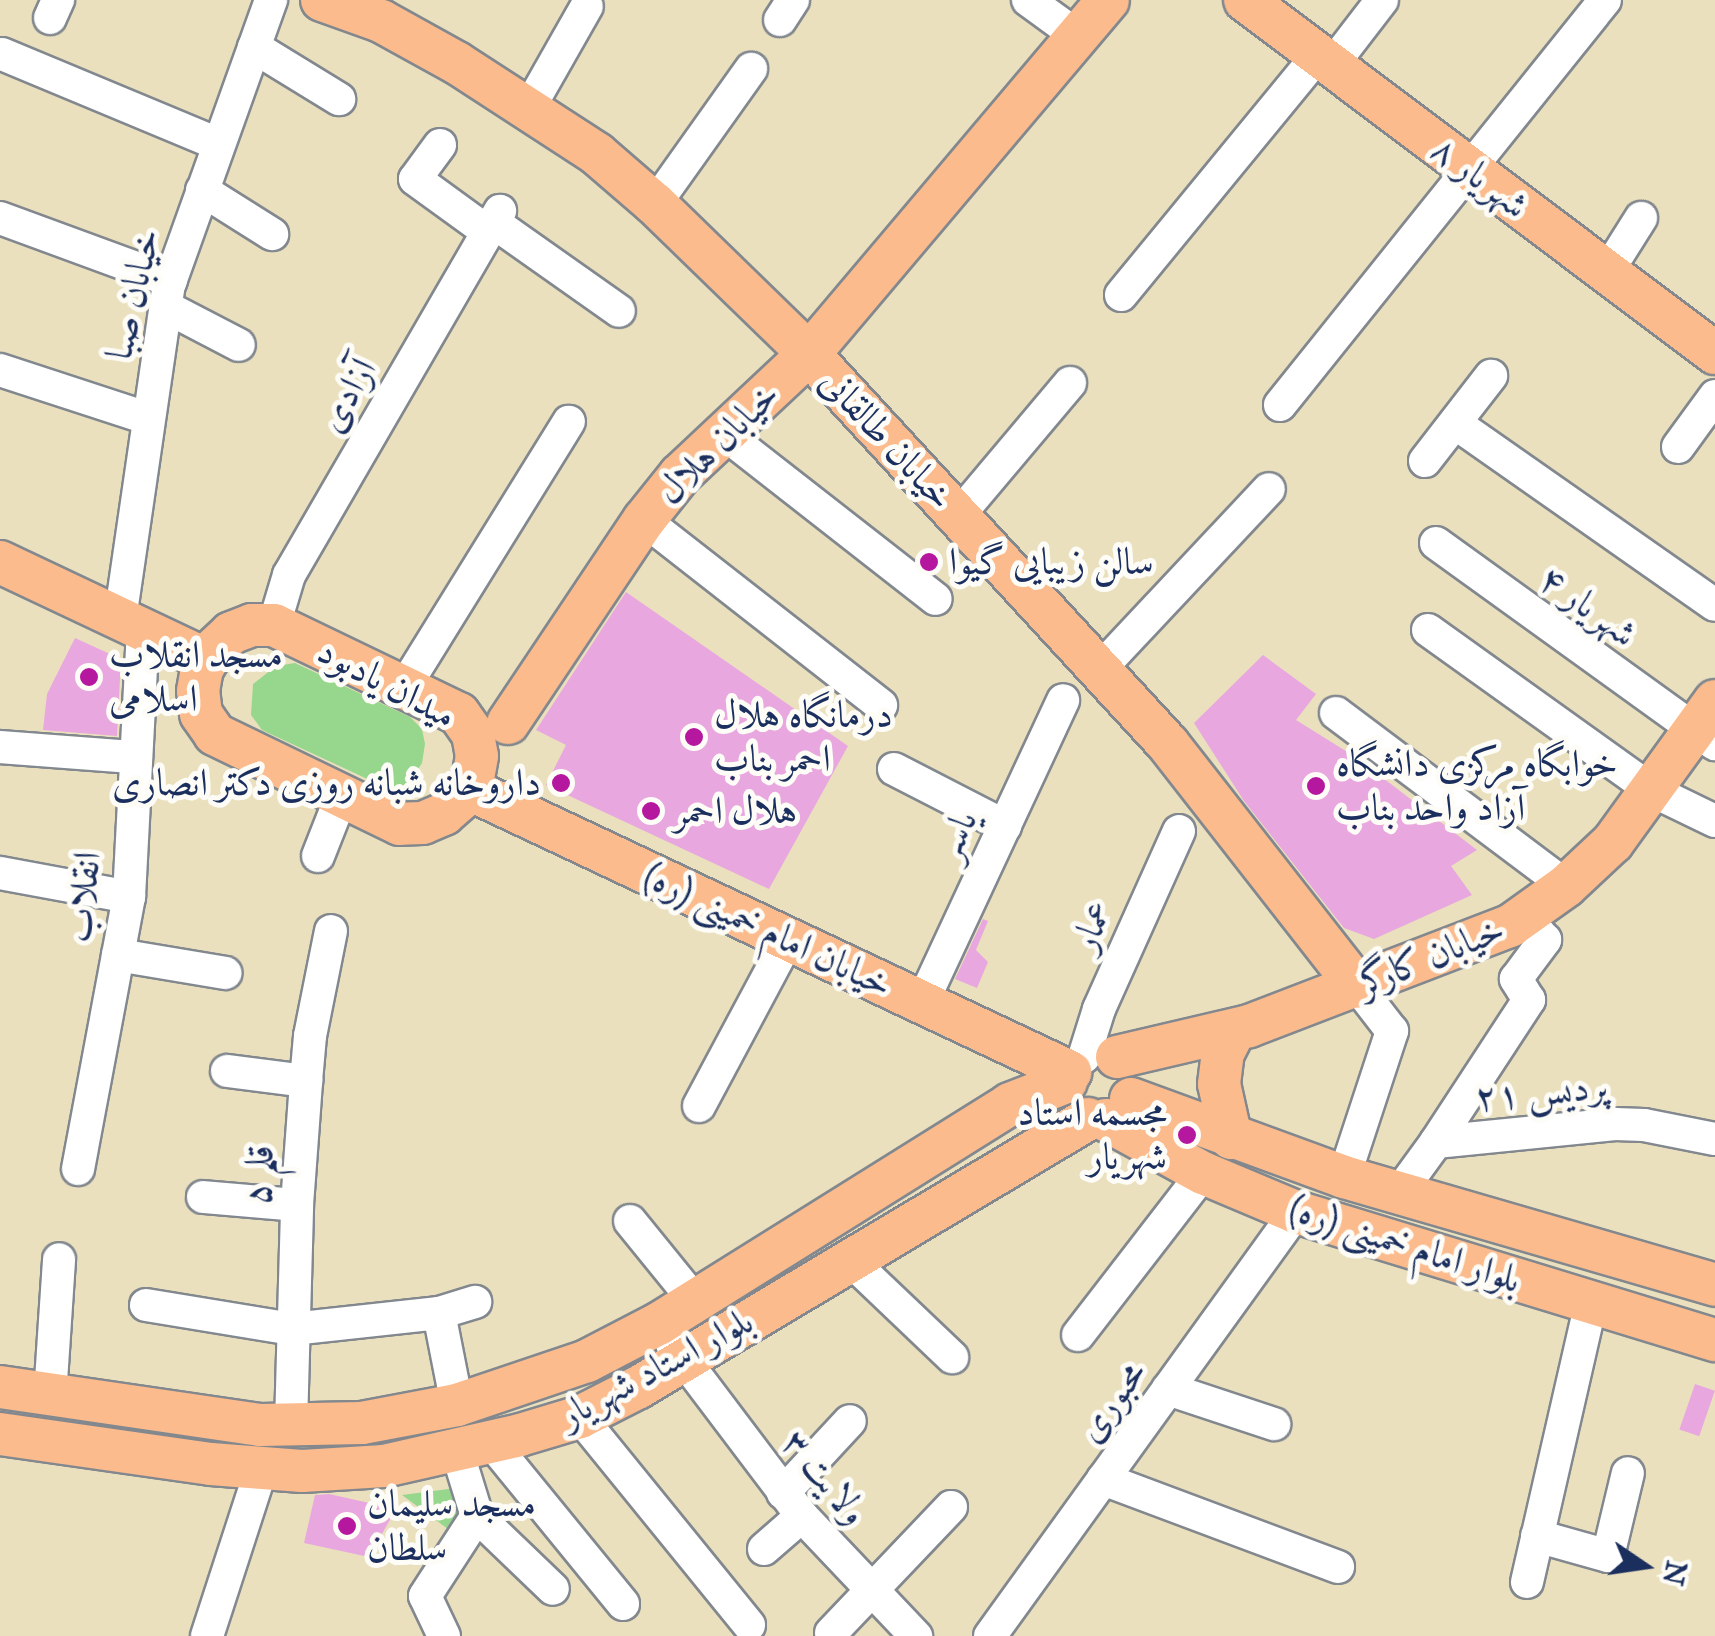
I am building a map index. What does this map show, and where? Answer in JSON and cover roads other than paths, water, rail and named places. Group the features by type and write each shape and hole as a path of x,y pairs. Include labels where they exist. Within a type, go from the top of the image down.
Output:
{"main road":[{"name":"خیابان طالقانی","path":"322,0 388,10 597,154 655,204 809,354 1168,744 1358,987"},
{"name":"خیابان هلال","path":"488,723 644,520 722,432 809,354 1108,0"},
{"name":"شهریار ۸","path":"1245,0 1715,353"},
{"path":"0,562 207,660"},
{"name":"میدان یادبود","path":"252,624 274,625 459,714 488,723 470,783 444,814 423,823 400,824 215,734 201,714 198,691 207,660 230,633 252,624"},
{"name":"خیابان کارگر","path":"1099,1087 1234,1031 1496,934 1525,917 1566,886 1613,842 1708,726"},
{"name":"خیابان امام خمینی (ره)","path":"470,783 1099,1087"},
{"path":"1230,1138 1219,1084 1223,1052 1234,1031"},
{"name":"بلوار استاد شهریار","path":"0,1388 219,1422 291,1425 362,1423 457,1405 587,1361 678,1312 1010,1104 1099,1087"},
{"name":"بلوار استاد شهریار","path":"0,1434 261,1470 384,1466 580,1416 682,1361 848,1258 1099,1087"},
{"name":"بلوار امام خمینی (ره)","path":"1099,1087 1344,1177 1715,1286"},
{"name":"بلوار امام خمینی (ره)","path":"1099,1087 1203,1172 1296,1212 1715,1340"}],"street":[{"name":"خیابان صبا","path":"131,624 146,418 168,294 271,0"},
{"path":"1028,0 1079,37"},
{"path":"1121,295 1382,0"},
{"path":"1280,405 1605,0"},
{"path":"529,108 587,6"},
{"path":"254,47 339,99"},
{"path":"2,54 218,144"},
{"path":"655,204 751,69"},
{"path":"440,145 415,179 494,222 619,311"},
{"path":"202,190 272,234"},
{"path":"0,218 168,294 239,345"},
{"path":"1607,272 1641,218"},
{"name":"آزادی","path":"274,625 289,575 494,222"},
{"path":"0,370 146,418"},
{"path":"1425,461 1491,376"},
{"path":"958,516 1070,383"},
{"path":"1678,448 1715,396"},
{"path":"405,686 569,422"},
{"path":"1455,423 1715,605"},
{"path":"722,432 936,599"},
{"path":"1099,670 1269,490"},
{"path":"644,520 880,705"},
{"name":"شهریار ۴","path":"1436,543 1708,726"},
{"name":"انقلاب","path":"78,1169 128,897 133,757 131,624"},
{"path":"1428,630 1653,792 1715,821"},
{"name":"یاسر","path":"922,1003 1063,700"},
{"path":"1336,713 1566,886"},
{"path":"0,748 133,757"},
{"path":"894,769 1005,826"},
{"path":"318,856 342,796"},
{"name":"عمار","path":"1099,1087 1099,1009 1178,831"},
{"path":"0,873 128,897"},
{"path":"1436,1142 1529,1000 1516,979 1545,940 1525,917"},
{"name":"قلم ۵","path":"291,1425 297,1205 306,1081 310,1036 331,932"},
{"path":"699,1106 788,939"},
{"path":"118,955 226,973"},
{"path":"1344,1177 1392,1031 1358,987"},
{"path":"1006,1042 1019,1070 1010,1104"},
{"path":"228,1070 306,1081"},
{"name":"پردیس ۲۱","path":"1399,1194 1436,1142 1615,1124 1644,1124 1715,1139"},
{"path":"1078,1335 1203,1172"},
{"path":"203,1197 297,1205"},
{"name":"محبوری","path":"990,1636 1296,1212"},
{"name":"ولایت ۳","path":"630,1221 678,1312 682,1361 792,1504 916,1636"},
{"path":"848,1258 952,1357"},
{"path":"50,1396 59,1259"},
{"path":"146,1305 292,1329 439,1313 475,1302"},
{"path":"1527,1582 1591,1303"},
{"path":"439,1313 457,1405"},
{"path":"1168,1390 1274,1424"},
{"path":"580,1416 749,1625"},
{"path":"764,1549 850,1420"},
{"path":"444,1636 425,1596 477,1516 474,1446"},
{"path":"474,1446 623,1604"},
{"path":"208,1636 261,1470"},
{"path":"1537,1536 1608,1556 1628,1472"},
{"path":"1103,1479 1338,1566"},
{"path":"831,1633 952,1507"},
{"path":"477,1516 553,1589"}],"place":[{"name":"سالن زیبایی گیوا","path":"929,562"},
{"name":"مسجد انقلاب اسلامی","path":"89,677"},
{"name":"درمانگاه هلال احمر بناب","path":"694,737"},
{"name":"داروخانه شبانه روزی دکتر انصاری","path":"561,783"},
{"name":"خوابگاه مرکزی دانشگاه آزاد واحد بناب","path":"1316,786"},
{"name":"هلال احمر","path":"651,811"},
{"name":"مجسمه استاد شهریار","path":"1187,1135"},
{"name":"مسجد سلیمان سلطان","path":"347,1526"}]}
